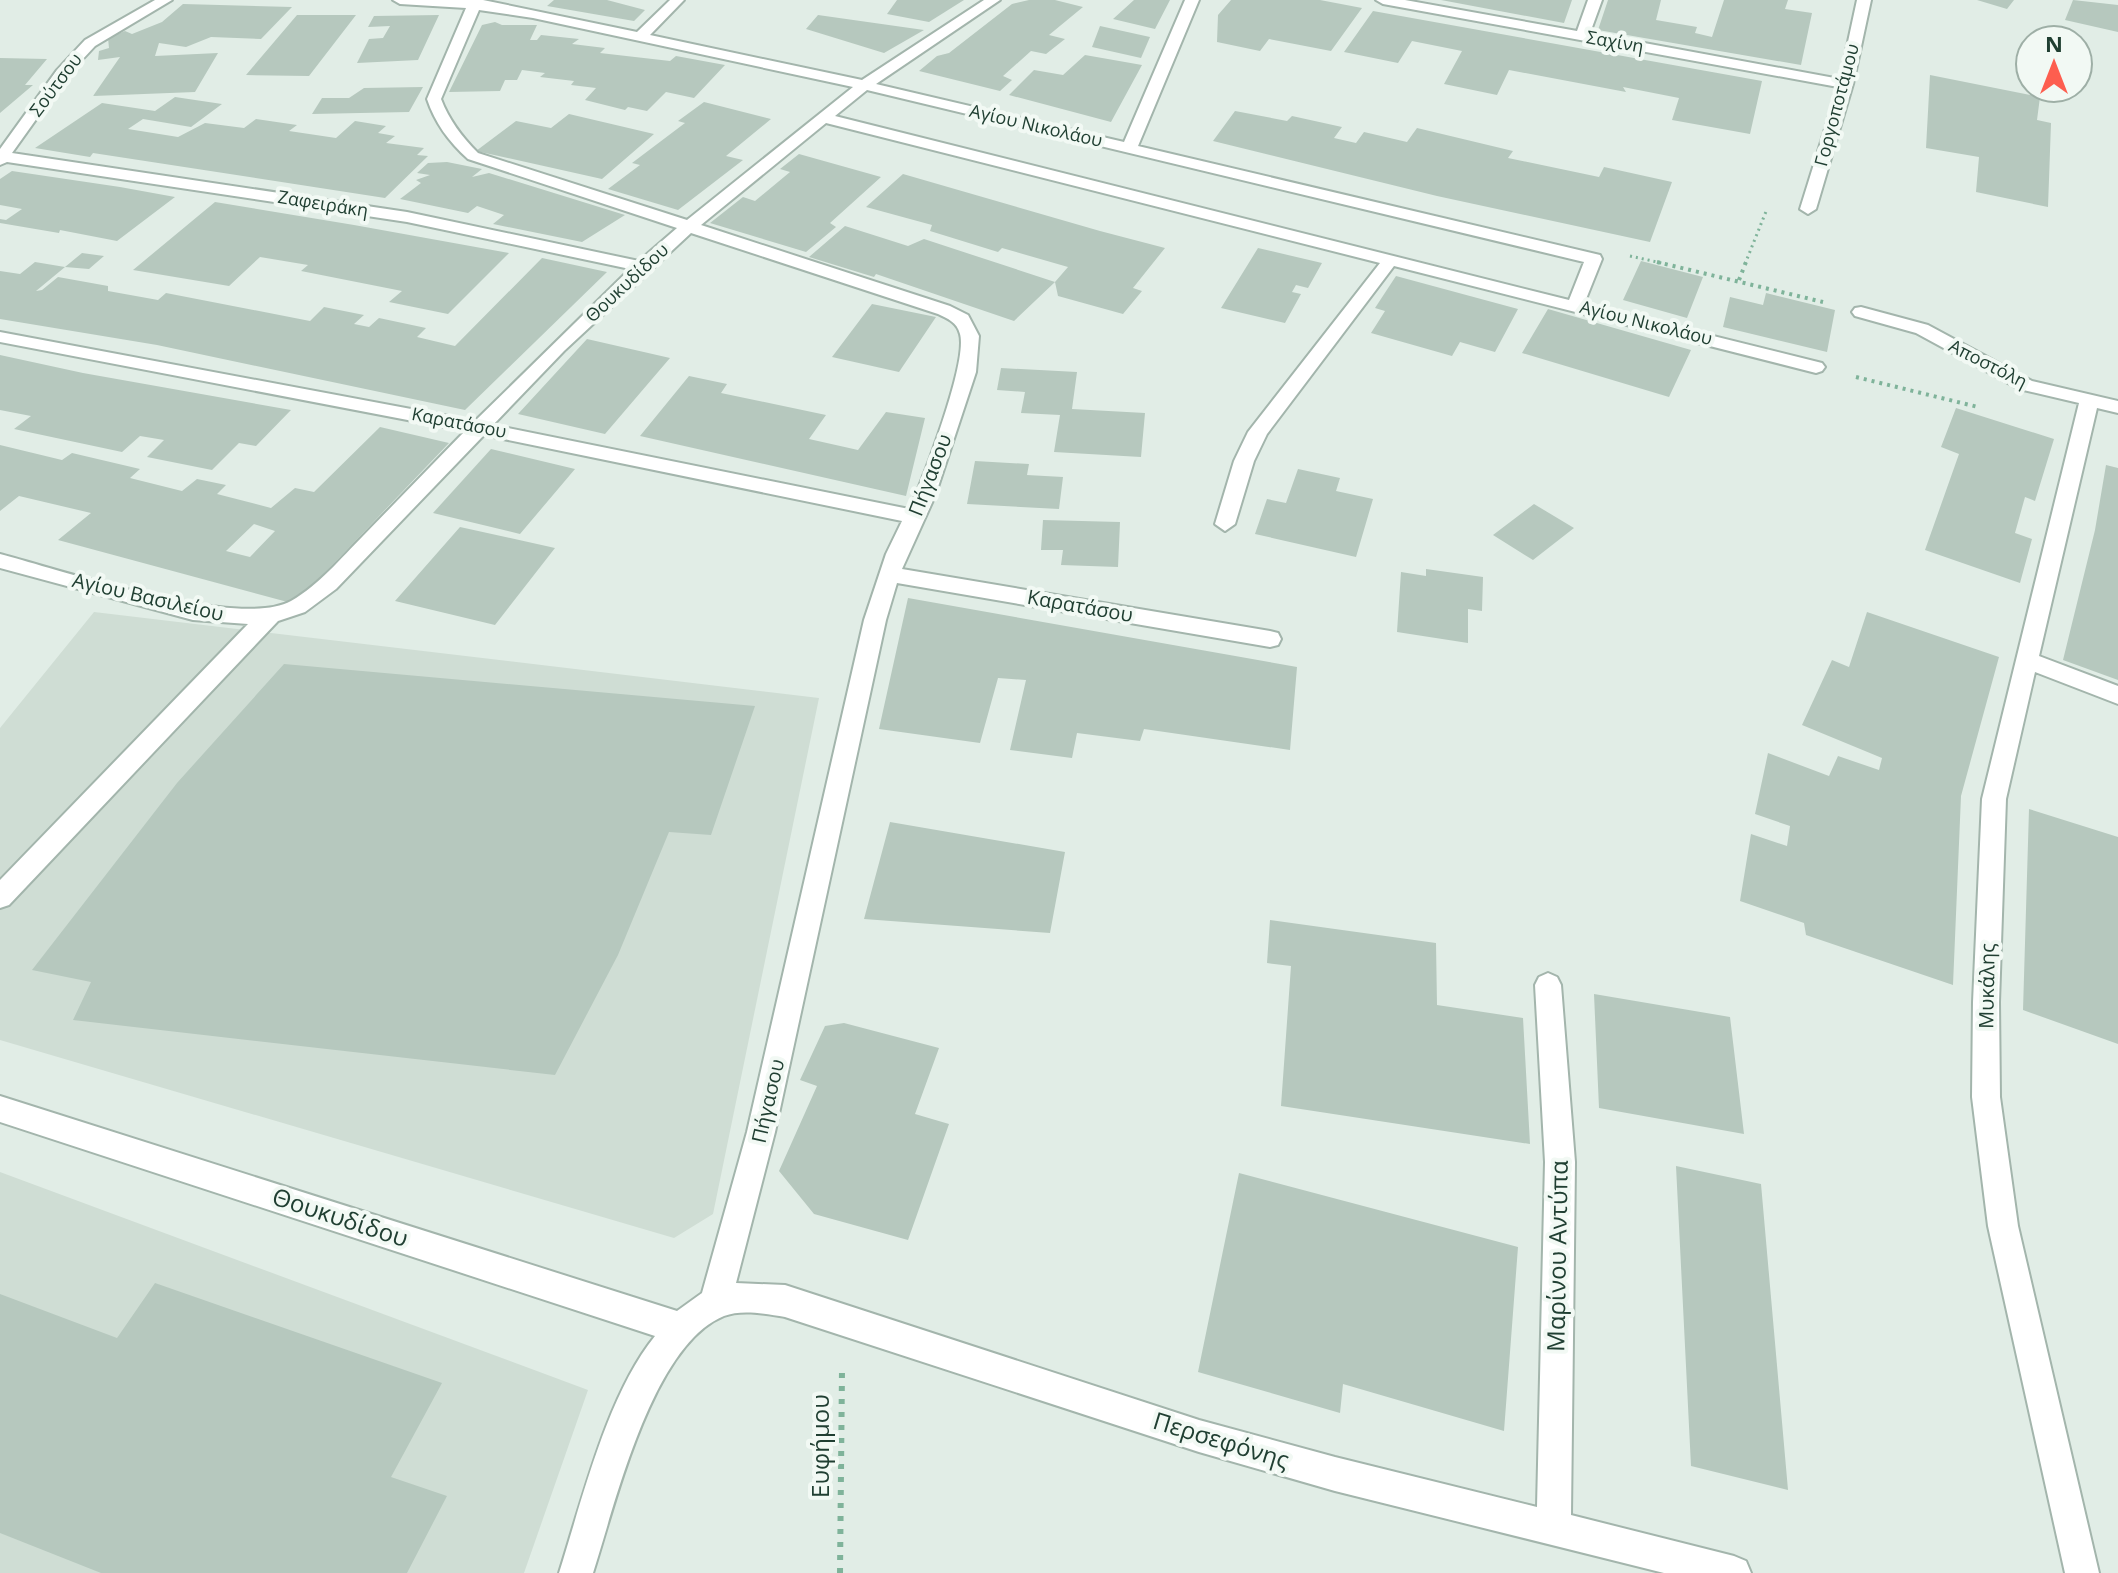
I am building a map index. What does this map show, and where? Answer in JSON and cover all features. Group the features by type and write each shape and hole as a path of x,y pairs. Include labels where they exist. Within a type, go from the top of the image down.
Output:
{"street":[{"name":"Σούτσου","path":"1,157 68,66 90,43 165,0"},
{"name":"Αγίου Νικολάου","path":"400,0 475,3 864,85 1594,259"},
{"path":"640,37 677,0"},
{"name":"Θουκυδίδου","path":"297,607 328,584 558,347 691,225 864,85 993,0"},
{"path":"1129,148 1192,0"},
{"name":"Σαχίνη","path":"1383,0 1846,84"},
{"path":"1582,36 1595,0"},
{"name":"Γοργοποτάμου","path":"1808,209 1846,84 1864,0"},
{"name":"Πήγασου","path":"475,3 434,99 438,112 460,145 473,156 691,225 962,319 970,336 967,372 916,517 890,574 864,665 761,1132 715,1304"},
{"name":"Αγίου Νικολάου","path":"824,118 1816,367"},
{"name":"Ζαφειράκη","path":"1,157 407,217 643,267"},
{"path":"1225,524 1244,461 1263,424 1391,259"},
{"path":"1575,305 1594,259"},
{"name":"Αποστόλη","path":"1861,312 1922,329 2026,385 2118,407"},
{"name":"Καρατάσου","path":"0,337 481,427 916,517"},
{"name":"Μυκάλης","path":"2082,1573 2003,1226 1986,1097 1986,1002 1994,799 2089,400"},
{"name":"Αγίου Βασιλείου","path":"0,561 193,612 250,618 297,607"},
{"name":"Καρατάσου","path":"890,574 1270,639"},
{"path":"0,897 270,615"},
{"path":"2026,660 2118,695"},
{"name":"Μαρίνου Αντύπα","path":"1548,985 1560,1162 1554,1528"},
{"name":"Θουκυδίδου","path":"0,1109 679,1328"},
{"name":"Περσεφόνης","path":"715,1304 749,1297 766,1298 842,1319 1214,1440 1335,1474 1734,1573"},
{"path":"576,1573 644,1380 679,1328 715,1304"}],"path":[{"path":"1739,280 1766,209 1808,209"},
{"path":"1594,259 1609,254 1642,257 1861,312"},
{"path":"1816,367 1979,407"},
{"name":"Ευφήμου","path":"840,1573 842,1319"}],"shaded area":[{"path":"94,612 819,698 713,1214 674,1238 0,1040 0,728"},
{"path":"0,1172 588,1390 524,1573 0,1573"}],"building":[{"path":"554,0 607,0 645,10 634,21 547,6"},
{"path":"897,0 964,0 929,22 887,14"},
{"path":"1029,0 1055,0 1083,7 1049,35 1065,39 1046,54 1031,51 1003,76 1012,80 1000,91 919,71 937,56 949,53 1012,4"},
{"path":"1134,0 1170,0 1155,29 1113,19"},
{"path":"1231,0 1320,0 1362,8 1331,51 1269,39 1260,51 1217,42 1218,15"},
{"path":"1441,0 1572,0 1564,23"},
{"path":"1608,0 1661,0 1656,20 1697,27 1695,33 1712,37 1724,0 1788,0 1785,9 1812,13 1801,65 1598,30"},
{"path":"1977,0 2014,0 2007,9"},
{"path":"2073,0 2118,5 2118,32 2094,27 2094,24 2065,20"},
{"path":"183,4 292,7 261,39 211,37 186,47 159,43 155,56 218,53 195,92 93,96 120,57 98,60 99,51 109,48 108,38 125,31 132,34 162,22"},
{"path":"1373,11 1762,81 1750,134 1672,120 1679,98 1623,87 1626,92 1509,70 1497,95 1444,84 1462,51 1412,41 1398,63 1344,52"},
{"path":"297,15 356,15 309,76 246,75"},
{"path":"439,15 418,60 357,63 369,39 383,38 390,26 368,27 374,16"},
{"path":"818,15 924,30 884,53 806,29"},
{"path":"495,22 502,25 537,25 530,40 537,40 541,35 579,39 572,44 605,48 600,53 670,61 676,56 725,65 694,98 666,92 647,111 628,107 625,110 585,100 596,88 571,85 574,81 540,77 545,73 522,70 517,80 505,80 500,91 449,92 482,25"},
{"path":"1100,26 1150,37 1141,58 1092,47"},
{"path":"1085,55 1142,65 1111,122 1009,95 1034,70 1063,75"},
{"path":"0,58 47,59 25,85 33,85 0,113"},
{"path":"1930,75 2014,92 2014,104 2039,104 2037,120 2051,123 2048,207 1976,192 1979,157 1926,148"},
{"path":"423,87 409,112 312,114 322,98 349,98 364,88"},
{"path":"175,97 222,104 191,127 143,119 128,129 178,137 205,123 244,128 256,119 297,125 289,131 336,138 355,121 386,126 378,133 395,136 386,143 424,148 417,155 428,156 385,198 93,153 90,157 35,148 102,103 155,111"},
{"path":"704,102 771,119 726,156 743,160 678,210 608,189 640,165 632,163 685,123 678,121"},
{"path":"1235,111 1287,121 1292,116 1342,127 1334,138 1356,143 1364,132 1407,142 1417,128 1513,151 1508,158 1599,177 1604,167 1672,182 1650,242 1437,196 1213,141"},
{"path":"569,114 654,134 602,179 476,151 516,121 551,128"},
{"path":"799,154 881,177 830,223 836,227 806,252 710,223 743,197 755,201 790,172 780,169"},
{"path":"447,162 482,169 472,177 489,173 625,215 582,242 493,224 504,215 477,206 468,213 400,199 421,183 416,180 430,175 417,173 428,163"},
{"path":"12,171 175,197 117,241 60,230 59,233 0,223 0,219 6,220 22,209 0,205 0,179"},
{"path":"903,174 1165,248 1133,288 1142,291 1123,314 1058,296 1055,282 1068,267 1002,248 998,252 930,231 932,225 866,207"},
{"path":"215,202 509,253 448,314 389,302 402,291 301,271 308,265 260,257 229,286 133,270"},
{"path":"845,226 908,246 924,239 1055,282 1014,321 876,274 874,277 809,257"},
{"path":"1258,248 1322,263 1308,288 1296,285 1292,292 1301,294 1285,323 1221,308"},
{"path":"82,253 104,256 89,269 65,267"},
{"path":"542,258 607,272 465,410 157,345 0,319 0,271 20,274 35,262 65,267 36,291 58,277 108,286 108,291 158,300 166,293 310,321 324,307 364,315 354,324 369,327 379,318 426,328 417,337 455,346"},
{"path":"1641,261 1703,277 1687,318 1623,300"},
{"path":"1396,276 1518,309 1495,352 1460,342 1452,356 1371,333 1385,311 1375,308"},
{"path":"1766,293 1835,310 1827,352 1723,327 1730,297 1763,305"},
{"path":"872,304 936,317 899,372 832,357"},
{"path":"1548,309 1691,350 1669,397 1522,353"},
{"path":"587,339 670,358 605,434 518,414"},
{"path":"0,355 291,410 256,446 239,443 212,470 147,457 164,440 140,436 122,452 14,429 31,416 0,410"},
{"path":"1001,368 1077,372 1072,409 1145,413 1141,457 1054,452 1060,415 1021,413 1025,392 997,390"},
{"path":"689,376 727,384 721,393 826,415 809,439 858,450 886,412 925,418 906,496 640,436"},
{"path":"1956,408 2054,439 2035,501 2025,497 2015,533 2032,539 2020,583 1925,550 1959,454 1941,447"},
{"path":"380,427 449,443 295,604 58,540 91,513 19,496 0,511 0,445 62,460 72,453 140,469 130,478 182,491 197,479 226,485 217,494 271,508 295,488 314,492","holes":["254,524 275,531 250,557 226,551"]},
{"path":"491,449 575,469 520,534 433,513"},
{"path":"975,461 1029,464 1027,475 1063,477 1059,509 967,504"},
{"path":"2106,465 2118,468 2118,680 2063,660 2095,530"},
{"path":"1298,469 1340,478 1336,491 1373,499 1356,557 1255,534 1267,499 1286,503"},
{"path":"1534,504 1574,528 1533,560 1493,535"},
{"path":"1043,520 1120,522 1118,567 1061,565 1063,550 1041,550"},
{"path":"460,527 555,548 495,625 395,601"},
{"path":"1426,569 1483,577 1482,611 1468,609 1468,643 1397,632 1401,572 1426,576"},
{"path":"908,598 1297,667 1290,750 1144,729 1140,741 1077,733 1072,758 1010,750 1026,680 998,678 980,743 879,729"},
{"path":"1867,612 1999,657 1961,796 1953,985 1806,935 1804,923 1740,901 1751,834 1787,846 1790,826 1755,814 1768,753 1829,776 1838,756 1879,770 1882,758 1802,725 1832,660 1849,667"},
{"path":"284,664 755,706 711,835 669,832 618,955 555,1075 73,1020 91,982 32,970 177,783"},
{"path":"2029,809 2118,837 2118,1044 2023,1010"},
{"path":"890,822 1065,852 1050,933 864,919"},
{"path":"1270,920 1436,943 1437,1005 1523,1018 1530,1144 1281,1106 1291,966 1267,963"},
{"path":"1594,994 1730,1017 1744,1134 1599,1108"},
{"path":"844,1023 939,1048 915,1114 949,1124 908,1240 814,1214 779,1171 817,1086 800,1080 825,1026"},
{"path":"1676,1166 1761,1184 1788,1490 1691,1466"},
{"path":"1239,1173 1518,1247 1504,1431 1343,1384 1340,1413 1198,1372"},
{"path":"155,1283 442,1383 391,1477 447,1496 407,1573 101,1573 0,1533 0,1294 117,1338"}]}
